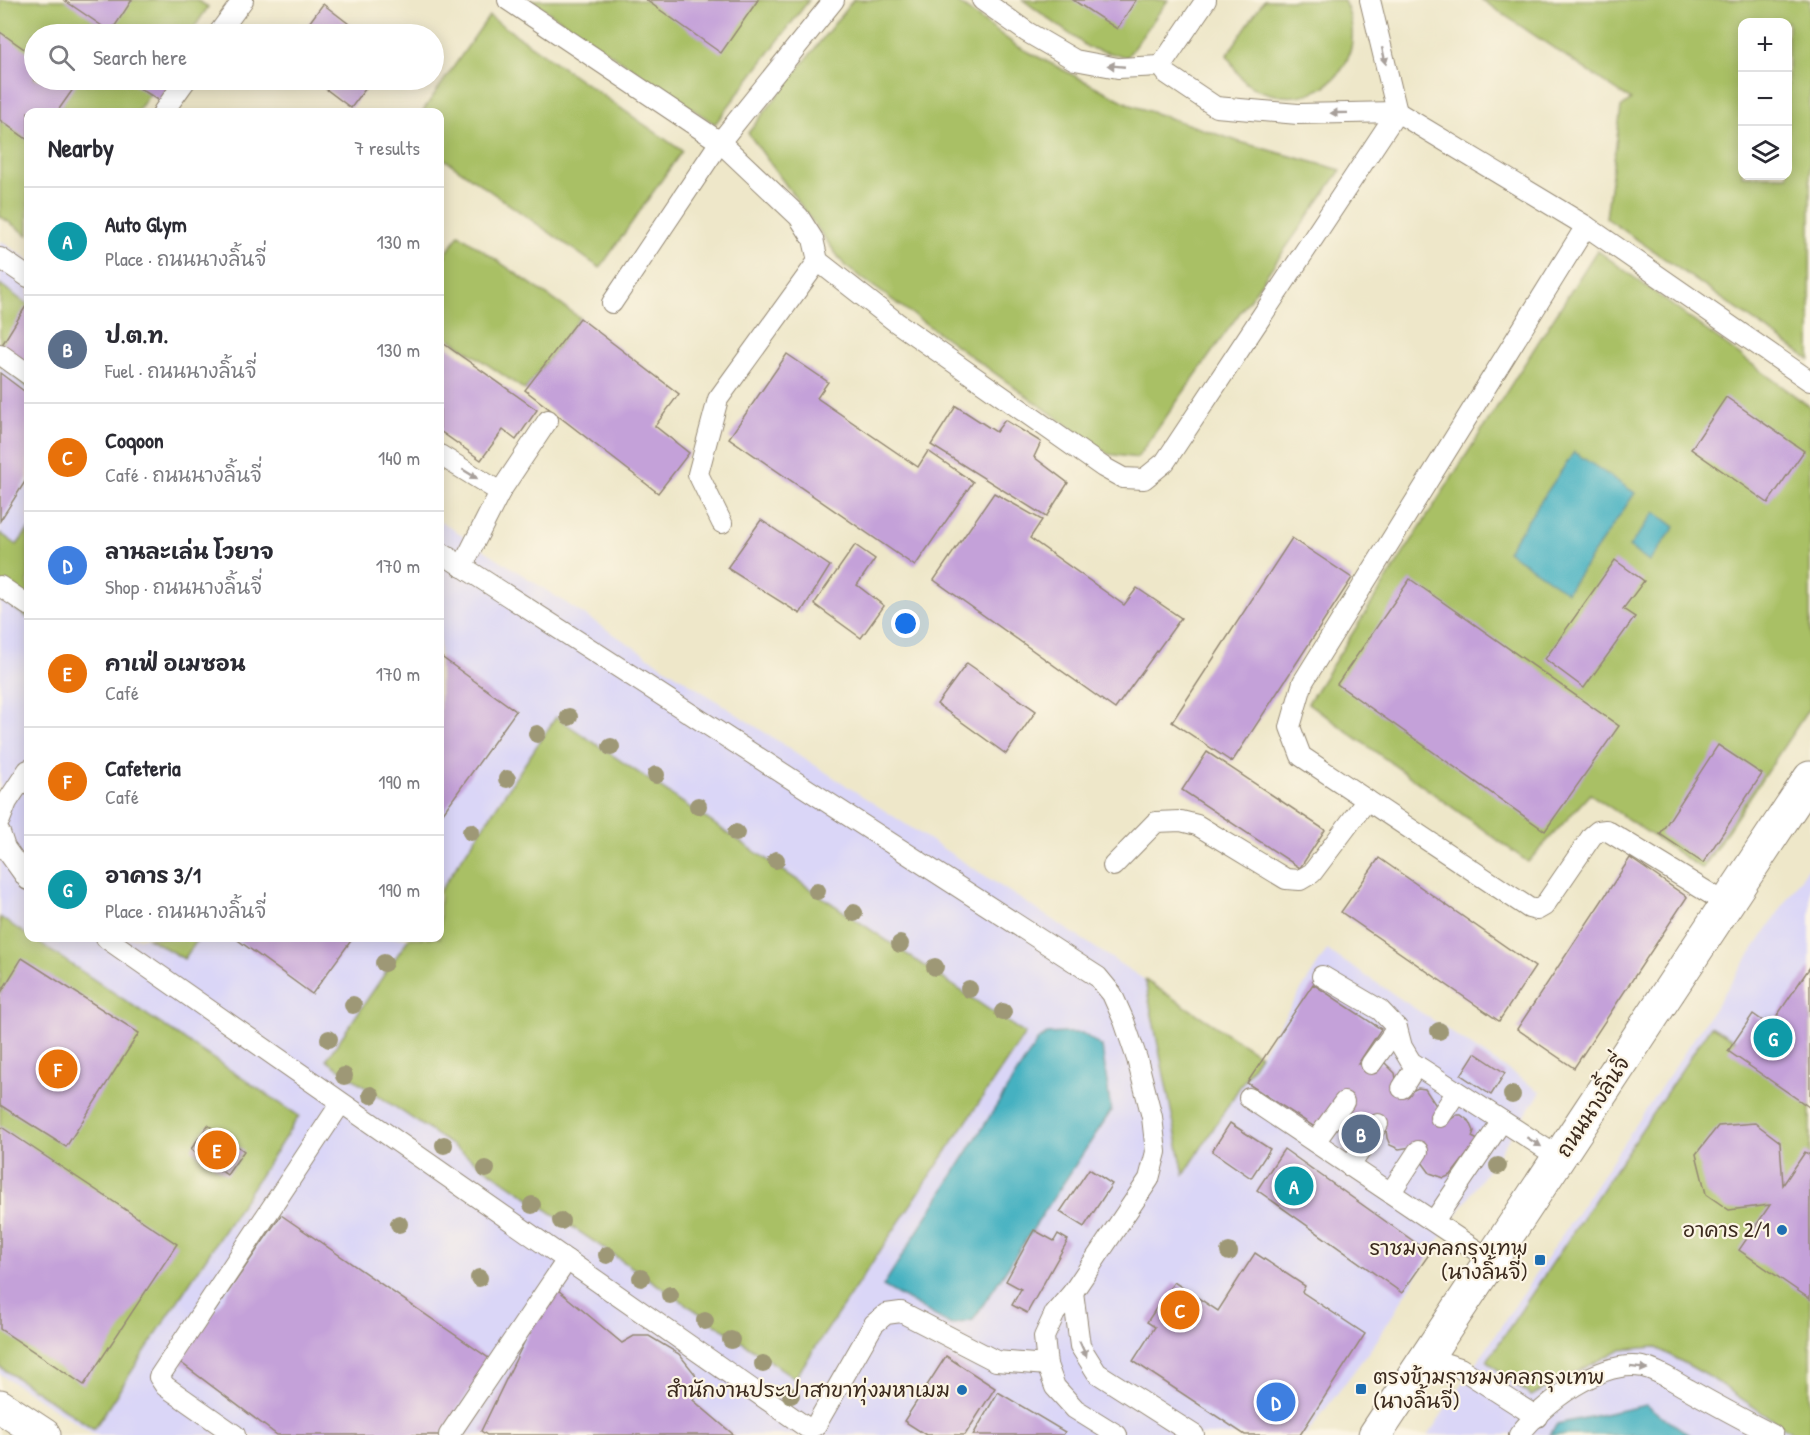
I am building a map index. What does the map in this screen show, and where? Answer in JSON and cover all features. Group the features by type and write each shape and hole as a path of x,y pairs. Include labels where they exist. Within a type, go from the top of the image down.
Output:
{"main road":[{"name":"ถนนนางลิ้นจี่","path":"1375,1435 1810,778"},
{"path":"0,1406 44,1435"}],"lane":[{"path":"225,24 243,0"},
{"path":"508,0 720,142 799,217 813,239 818,261 896,322 1103,467 1123,478 1144,479 1165,462 1397,112 1370,0"},
{"path":"612,303 720,142 834,0"},
{"path":"982,0 1027,32 1075,60 1118,68 1161,66"},
{"path":"1161,66 1206,0"},
{"path":"1161,66 1167,74 1216,107 1298,114 1397,112 1586,226 1810,381"},
{"path":"166,108 179,90"},
{"path":"1586,226 1303,682 1290,727 1301,756 1529,908 1537,910 1544,906 1592,836 1598,831 1606,830 1727,904"},
{"path":"0,258 24,274"},
{"path":"722,523 698,474 718,399 818,261"},
{"path":"0,354 24,371"},
{"path":"462,567 500,492 548,420"},
{"path":"444,457 500,492"},
{"path":"444,555 1098,977 1116,1003 1137,1059 1152,1117 1156,1152 1149,1179 1073,1292 1055,1313 1044,1337 1047,1365 1055,1387 1075,1409 1117,1435"},
{"path":"0,586 24,602"},
{"path":"0,820 7,802 24,776"},
{"path":"1113,866 1156,822 1181,821 1197,825 1286,879 1300,880 1312,873 1367,800"},
{"path":"0,833 5,848 24,874"},
{"path":"112,942 806,1427 808,1431 816,1425 874,1324 886,1314 901,1312 996,1361 1047,1365"},
{"path":"1322,976 1380,1010 1397,1028 1402,1047 1416,1066 1560,1158"},
{"path":"1371,1064 1397,1028"},
{"path":"1402,1088 1416,1066"},
{"path":"1440,1117 1456,1093"},
{"path":"1249,1098 1492,1261"},
{"path":"1315,1142 1344,1102"},
{"path":"235,1435 165,1386 159,1377 341,1103"},
{"path":"1434,1221 1502,1121"},
{"path":"1350,1166 1378,1124"},
{"path":"1391,1192 1418,1151"},
{"path":"450,1435 567,1260"},
{"path":"1073,1292 1080,1346 1097,1374 1194,1435"},
{"path":"1428,1358 1460,1368 1537,1417"},
{"path":"1519,1435 1573,1386 1593,1376 1624,1367 1642,1367 1663,1374 1773,1435"}],"shaded area":[{"path":"0,241 24,256 24,942 444,942 444,524 1260,1055 1327,950 1541,1092 1439,1240 1376,1342 1306,1435 95,1435 0,1374"},
{"path":"1810,865 1810,1435 1428,1435 1469,1374"}],"green space":[{"path":"0,0 197,0 208,7 197,24 24,24 24,90 153,90 140,108 24,108 24,232 0,216"},
{"path":"531,0 809,0 715,124"},
{"path":"853,0 954,0 1017,46 1131,105 1240,142 1341,170 1137,458 1108,454 845,266 748,133"},
{"path":"1023,0 1168,0 1127,57 1089,48"},
{"path":"1264,0 1343,0 1351,22 1352,39 1343,68 1334,79 1308,94 1292,96 1275,95 1262,91 1242,79 1227,55"},
{"path":"1482,0 1810,0 1810,360 1606,218 1621,108 1631,100"},
{"path":"489,16 682,151 600,268 444,159 444,108 425,108 437,90 444,90 444,80"},
{"path":"459,234 580,318 525,390 444,335 444,257"},
{"path":"1597,250 1810,407 1810,707 1702,869 1590,794 1528,862 1308,703"},
{"path":"0,284 24,302 24,385 0,365"},
{"path":"0,533 17,545 24,535 24,615 0,598"},
{"path":"556,717 1025,1034 795,1378 326,1060 406,942 444,942 444,885"},
{"path":"0,917 24,933 24,942 38,942 299,1116 94,1429 0,1367"},
{"path":"155,942 196,942 184,959"},
{"path":"1145,980 1260,1055 1184,1175"},
{"path":"1810,1014 1810,1435 1795,1435 1708,1376 1655,1347 1619,1350 1531,1396 1487,1361 1711,1026 1768,1060"}],"water":[{"path":"1574,452 1635,493 1567,592 1507,551"},
{"path":"1655,512 1675,527 1649,562 1629,547"},
{"path":"1082,1033 1102,1047 1111,1111 973,1320 951,1325 883,1286 1038,1040 1047,1034"},
{"path":"1646,1405 1690,1435 1550,1435 1557,1424"}],"building":[{"path":"64,0 132,0 116,24 99,24"},
{"path":"646,0 758,0 721,53"},
{"path":"1073,0 1136,0 1117,29"},
{"path":"323,4 349,24 308,24"},
{"path":"0,32 24,49 24,90 72,90 60,108 24,108 24,137 0,120"},
{"path":"142,90 168,90 160,101"},
{"path":"327,90 364,90 351,108"},
{"path":"24,309 24,365 0,348"},
{"path":"580,318 679,394 655,426 689,453 658,493 525,390"},
{"path":"444,344 537,410 516,440 503,430 481,460 444,434"},
{"path":"787,354 828,382 817,398 918,467 928,451 973,482 915,566 729,438"},
{"path":"0,373 24,391 24,483 0,521"},
{"path":"1726,397 1804,451 1768,503 1691,449"},
{"path":"956,406 996,432 1005,420 1041,442 1034,457 1068,483 1046,517 931,445"},
{"path":"994,493 1042,520 1030,538 1124,605 1137,588 1181,618 1115,709 934,580"},
{"path":"761,520 830,566 800,614 727,568"},
{"path":"1292,538 1352,578 1232,762 1172,722"},
{"path":"855,545 875,559 857,585 884,606 861,638 814,604"},
{"path":"1615,560 1644,581 1623,609 1635,617 1584,688 1545,659"},
{"path":"1410,579 1619,726 1545,831 1337,684"},
{"path":"444,659 516,711 444,811"},
{"path":"967,663 1036,711 1006,754 937,704"},
{"path":"1718,745 1762,774 1703,863 1660,834"},
{"path":"1207,752 1325,830 1300,868 1182,790"},
{"path":"1379,858 1535,967 1499,1021 1341,912"},
{"path":"1630,858 1687,897 1574,1068 1517,1029"},
{"path":"240,942 350,942 312,994"},
{"path":"22,958 139,1033 66,1147 0,1105 0,994"},
{"path":"1810,967 1809,1107 1728,1051 1753,1014 1770,1026"},
{"path":"1313,984 1381,1029 1358,1064 1385,1063 1395,1073 1397,1085 1410,1092 1418,1088 1425,1089 1447,1122 1461,1115 1470,1122 1474,1131 1472,1137 1478,1140 1451,1175 1444,1178 1430,1173 1411,1147 1399,1149 1390,1145 1386,1129 1352,1118 1344,1102 1316,1128 1247,1083"},
{"path":"1475,1053 1505,1073 1491,1095 1461,1075"},
{"path":"1230,1123 1270,1149 1251,1178 1212,1151"},
{"name":"อาคาร 2/1","path":"1755,1123 1780,1142 1783,1185 1805,1152 1810,1155 1810,1299 1739,1250 1770,1205 1729,1210 1706,1194 1696,1154 1718,1126"},
{"path":"208,1125 244,1151 227,1175 191,1149"},
{"path":"0,1126 177,1244 84,1385 0,1329"},
{"path":"1284,1149 1430,1253 1402,1293 1257,1190"},
{"path":"1089,1169 1112,1184 1084,1227 1060,1212"},
{"path":"281,1215 490,1359 440,1435 277,1435 180,1362"},
{"path":"1034,1230 1054,1241 1058,1234 1068,1240 1027,1313 1012,1305 1021,1289 1006,1281"},
{"path":"1255,1253 1305,1286 1302,1292 1365,1334 1300,1435 1245,1435 1133,1361 1155,1327 1147,1322 1174,1282 1218,1311"},
{"path":"552,1285 622,1343 634,1336 649,1336 679,1354 695,1374 697,1394 693,1400 734,1435 487,1435 481,1431"},
{"path":"946,1356 995,1388 965,1435 926,1435 904,1421"},
{"path":"998,1392 1065,1432 1063,1435 973,1435"}],"place":[{"name":"อาคาร 3/1","path":"1773,1038"},
{"name":"Cafeteria","path":"58,1069"},
{"name":"ป.ต.ท.","path":"1361,1134"},
{"name":"คาเฟ่ อเมซอน","path":"217,1150"},
{"name":"Auto Glym","path":"1294,1186"},
{"name":"อาคาร 2/1","path":"1782,1230"},
{"name":"ราชมงคลกรุงเทพ (นางลิ้นจี่)","path":"1540,1260"},
{"name":"Coqoon","path":"1180,1310"},
{"name":"ตรงข้ามราชมงคลกรุงเทพ (นางลิ้นจี่)","path":"1361,1389"},
{"name":"สำนักงานประปาสาขาทุ่งมหาเมฆ","path":"962,1390"},
{"name":"ลานละเล่น โวยาจ","path":"1276,1402"}]}
